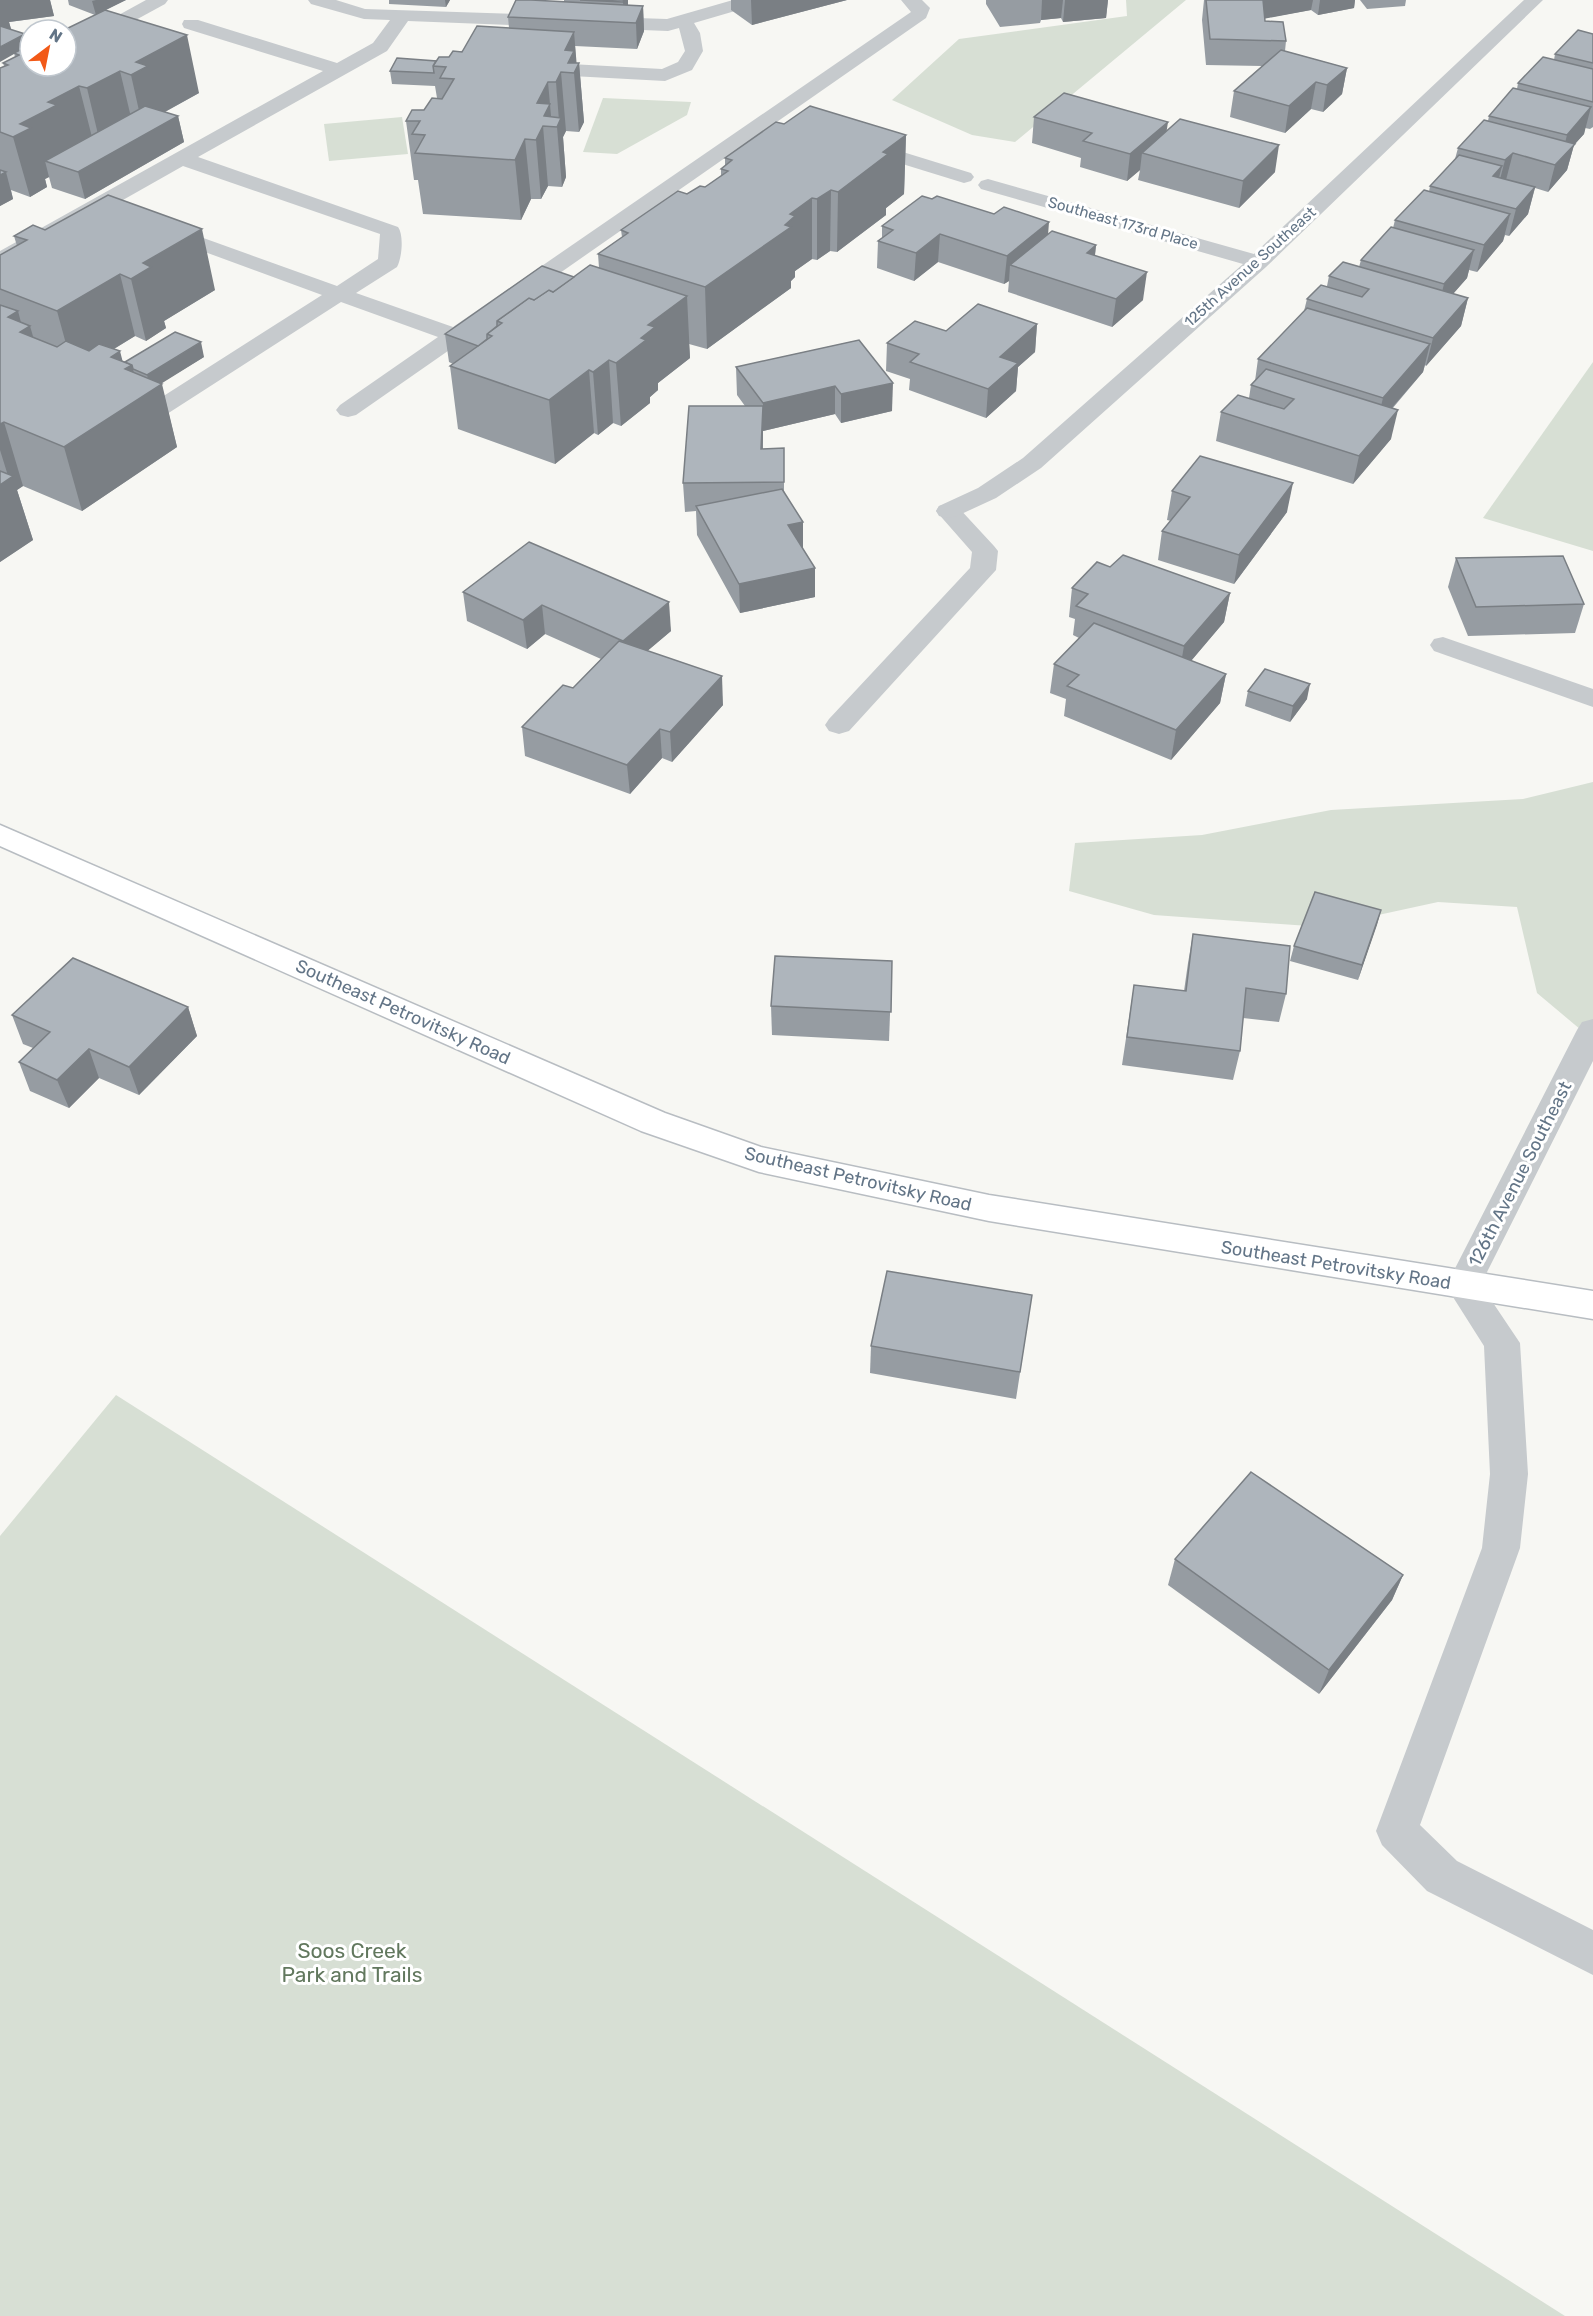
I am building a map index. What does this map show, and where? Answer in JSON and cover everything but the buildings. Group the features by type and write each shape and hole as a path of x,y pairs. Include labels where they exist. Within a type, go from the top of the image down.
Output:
{"main road":[{"name":"Southeast Petrovitsky Road","path":"0,835 653,1122 759,1159 989,1208 1463,1286 1593,1305"}],"street":[{"path":"78,45 159,0"},
{"path":"317,0 364,14 668,25 753,0"},
{"path":"348,410 920,14 921,8 910,0"},
{"name":"125th Avenue Southeast","path":"839,725 983,570 985,551 948,511 987,493 1032,463 1258,262 1534,0"},
{"path":"0,260 380,47 403,15"},
{"path":"512,67 665,75 685,66 694,51 691,33 683,20"},
{"path":"191,24 338,70"},
{"path":"358,59 394,61"},
{"path":"770,118 793,125"},
{"path":"850,142 964,177"},
{"path":"159,410 389,261 391,231 181,158"},
{"name":"Southeast 173rd Place","path":"988,185 1258,262"},
{"path":"97,205 119,213"},
{"path":"141,221 455,336"},
{"path":"0,240 21,248"},
{"path":"1443,645 1593,698"},
{"name":"126th Avenue Southeast","path":"1463,1286 1593,1030"},
{"path":"1463,1286 1502,1343 1509,1474 1501,1548 1397,1831 1442,1876 1593,1953"}],"green space":[{"path":"1126,0 1186,0 1015,142 972,135 892,100 959,39 1127,16"},
{"path":"603,98 691,102 687,115 617,154 583,152"},
{"path":"402,117 408,154 329,161 324,124"},
{"path":"1593,362 1593,551 1483,518"},
{"path":"1593,782 1593,1040 1537,993 1517,907 1438,902 1323,927 1154,915 1069,891 1075,843 1202,835 1331,810 1523,799"},
{"name":"Soos Creek Park and Trails","path":"116,1395 1565,2316 0,2316 0,1536"}]}
